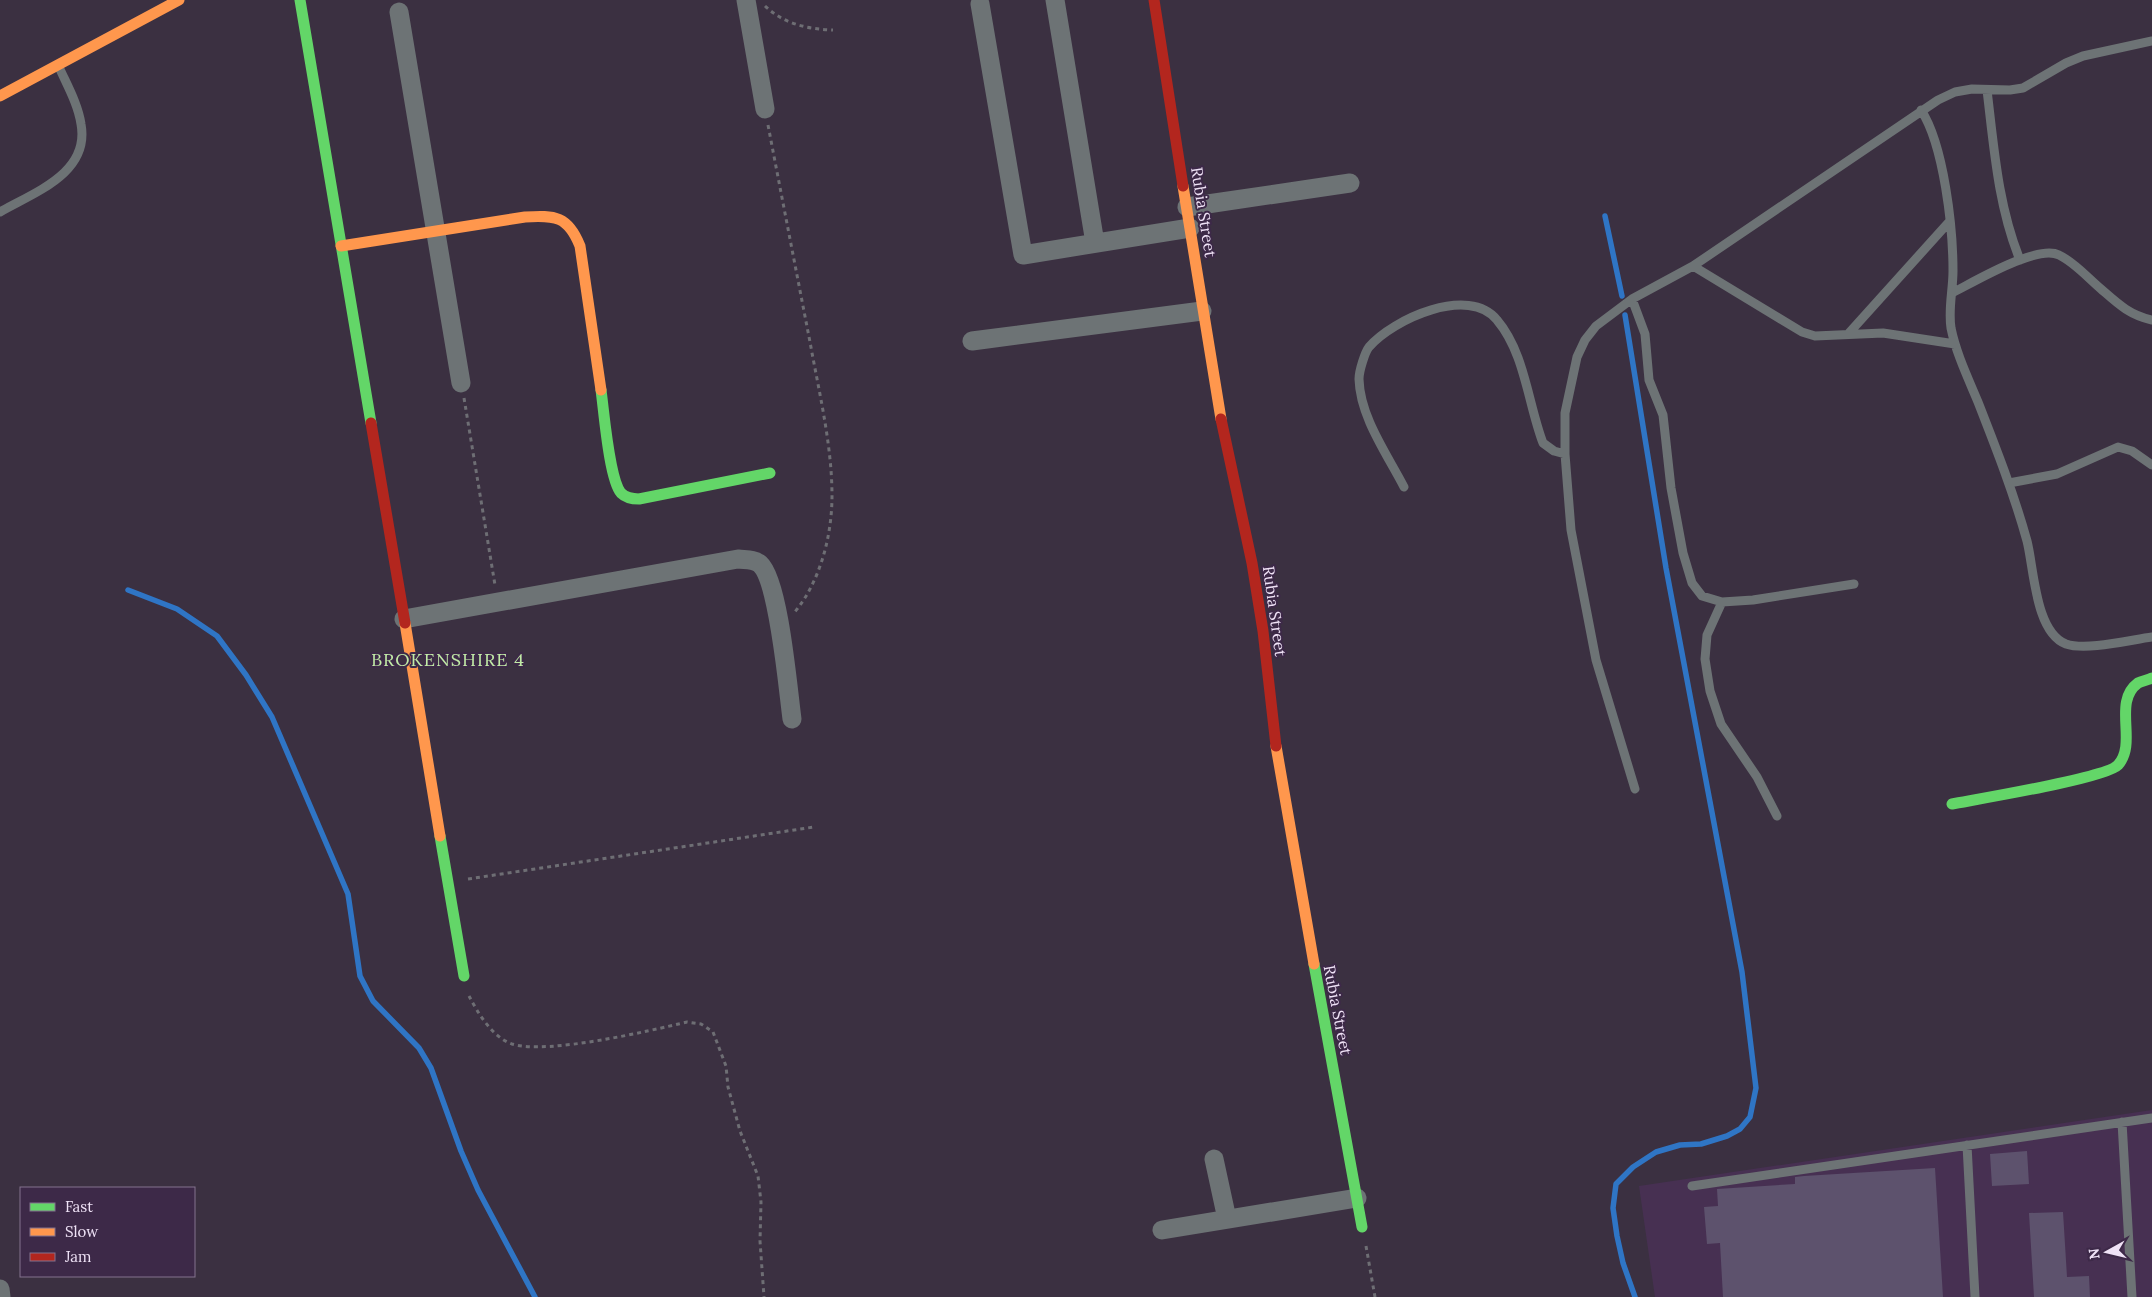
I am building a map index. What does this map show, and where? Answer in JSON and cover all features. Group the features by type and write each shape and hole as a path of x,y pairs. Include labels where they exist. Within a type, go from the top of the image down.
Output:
{"street":[{"path":"0,96 180,0"},
{"path":"300,0 464,976"},
{"path":"746,0 765,109"},
{"path":"1055,0 1095,243"},
{"name":"Rubia Street","path":"1154,0 1224,441 1252,563 1263,631 1278,768 1362,1227"},
{"path":"980,4 1023,254 1190,228"},
{"path":"399,12 461,383"},
{"path":"1187,207 1350,183"},
{"path":"341,246 546,215 561,218 574,229 580,246 613,473 616,486 622,496 630,499 640,498 770,473"},
{"path":"972,341 1202,311"},
{"path":"404,619 738,560 751,560 760,564 769,577 780,630 792,719"},
{"path":"1952,804 2090,776 2116,766 2122,759 2125,747 2127,697 2139,683 2152,678"},
{"path":"1214,1159 1227,1220"},
{"path":"1162,1230 1357,1198"},
{"path":"0,1290 1,1297"}],"lane":[{"path":"1635,789 1596,660 1571,530 1565,454 1565,413 1577,357 1585,340 1596,326 1632,300 1693,266 1921,110 1955,92 2023,88 2083,56 2152,41"},
{"path":"0,212 49,184 76,162 82,142 81,123 58,65"},
{"path":"1987,90 2000,189 2011,238 2020,260"},
{"path":"1921,110 1930,124 1937,142 1949,222 1952,249 1950,310 1955,344 2009,483 2027,542 2045,623 2054,636 2066,644 2084,646 2152,637"},
{"path":"1849,333 1949,222"},
{"path":"1952,292 2020,260 2038,254 2059,255 2116,304 2130,313 2152,320"},
{"path":"1693,266 1802,332 1815,336 1883,333 1955,344"},
{"path":"1632,300 1645,334 1649,380 1664,415 1671,488 1684,553 1692,583 1702,596 1722,602 1753,600 1854,584"},
{"path":"1404,487 1368,416 1359,378 1368,348 1391,328 1428,311 1461,304 1479,306 1496,318 1510,338 1543,443 1565,454"},
{"path":"2009,483 2057,474 2118,447 2132,451 2152,464"},
{"path":"1722,602 1707,635 1705,659 1710,692 1721,724 1757,777 1777,816"},
{"path":"1692,1186 2152,1118"},
{"path":"2122,1122 2132,1297"},
{"path":"1967,1145 1975,1297"}],"path":[{"path":"760,0 772,13 791,24 814,29 833,30"},
{"path":"765,109 816,377 830,462 832,497 827,536 817,575 808,596 780,630"},
{"path":"461,383 498,602"},
{"path":"448,882 814,827"},
{"path":"464,976 469,996 482,1018 494,1032 510,1043 528,1046 554,1046 687,1022 701,1024 713,1032 726,1066 728,1087 740,1130 758,1176 761,1202 760,1241 764,1297"},
{"path":"1362,1227 1375,1297"}],"shaded area":[{"path":"2152,1110 2152,1297 1655,1297 1639,1186"}],"building":[{"path":"2027,1151 2029,1184 1992,1186 1990,1154"},
{"path":"1935,1168 1943,1297 1723,1297 1720,1243 1707,1244 1704,1207 1718,1206 1717,1189 1795,1184 1795,1177 1804,1176"},
{"path":"2063,1212 2067,1277 2089,1276 2090,1297 2034,1297 2029,1213"}],"waterway":[{"path":"1605,216 1622,296"},
{"path":"1625,315 1666,568 1742,972 1756,1088 1750,1117 1740,1129 1727,1136 1701,1144 1680,1145 1656,1152 1633,1167 1616,1184 1613,1208 1617,1236 1623,1263 1635,1297"},
{"path":"128,590 177,609 217,636 246,675 272,717 348,894 360,976 373,1001 419,1048 431,1068 461,1151 478,1190 535,1297"}],"traffic: fast":[{"path":"300,0 371,423"},
{"path":"601,390 613,474 621,493 627,497 639,499 770,473"},
{"path":"1952,804 2067,782 2091,776 2118,765 2124,756 2126,746 2126,711 2130,691 2138,683 2152,678"},
{"path":"440,836 464,976"},
{"path":"1314,964 1362,1227"}],"traffic: slow":[{"path":"0,96 179,0"},
{"path":"1183,186 1221,419"},
{"path":"341,246 525,217 552,217 565,223 571,229 580,246 601,390"},
{"path":"405,623 440,836"},
{"path":"1276,746 1314,964"}],"traffic: jam":[{"path":"1154,0 1183,186"},
{"path":"1221,419 1252,563 1263,631 1276,746"},
{"path":"371,423 405,623"}],"district":[{"name":"BROKENSHIRE 4","path":"448,659"}]}
